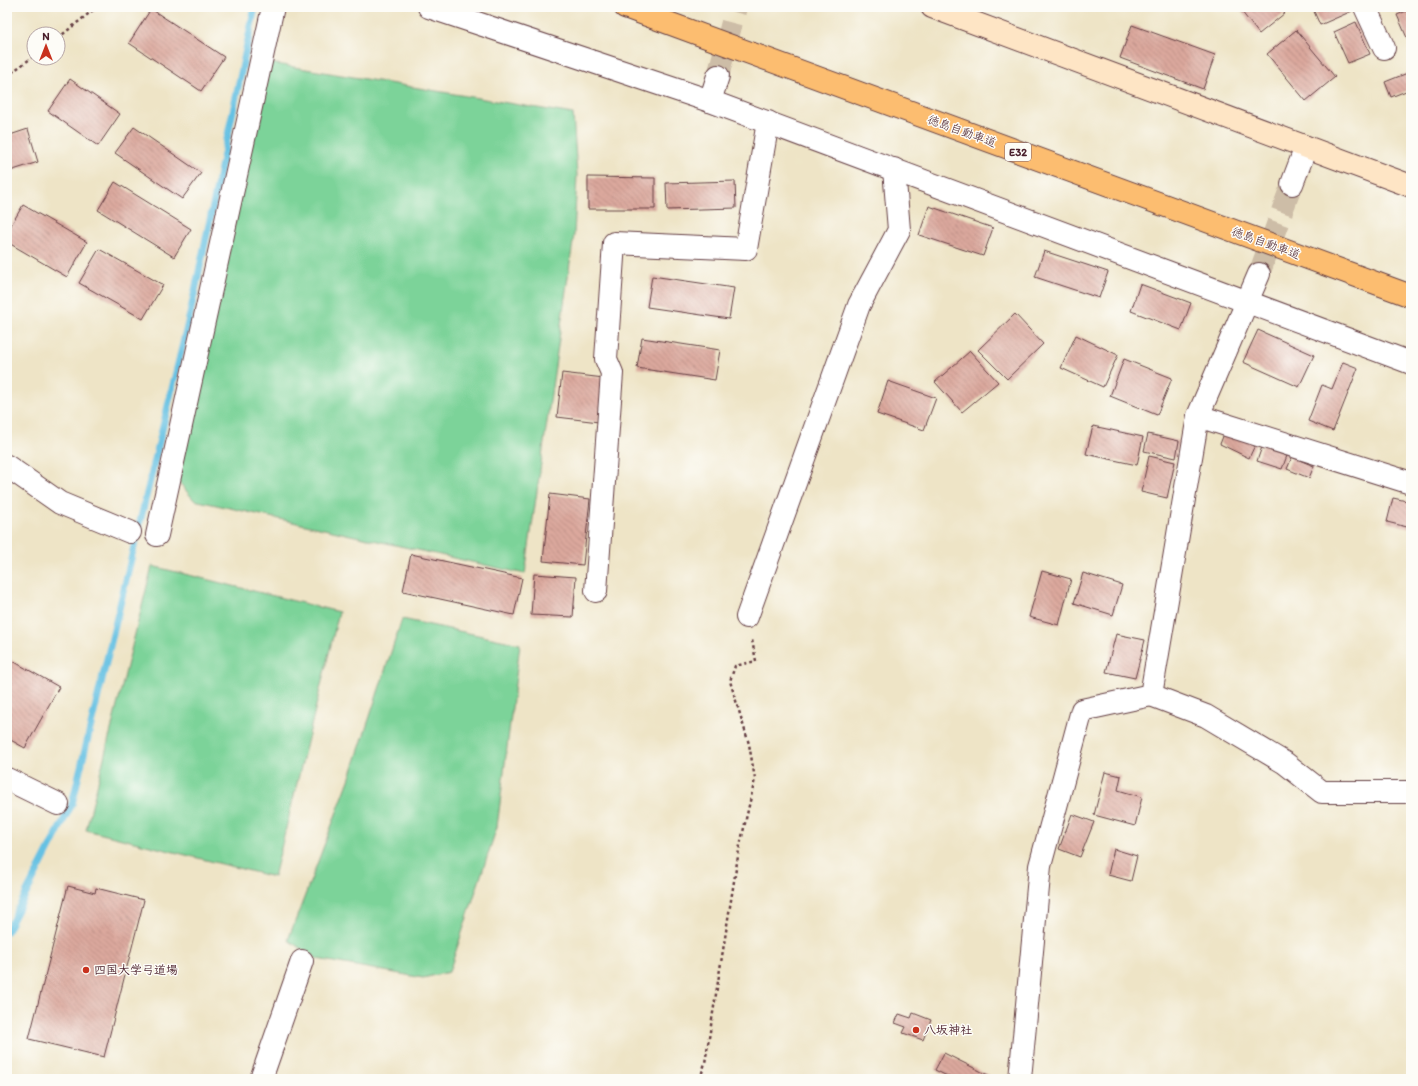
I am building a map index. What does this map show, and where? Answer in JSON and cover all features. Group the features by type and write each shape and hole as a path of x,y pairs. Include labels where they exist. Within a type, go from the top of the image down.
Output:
{"highway":[{"name":"徳島自動車道","path":"625,7 1411,296"}],"street":[{"path":"157,534 273,7"},
{"path":"429,7 710,101 768,122 1411,363"},
{"path":"932,7 1411,186"},
{"path":"1365,7 1384,48"},
{"path":"710,101 718,76"},
{"path":"596,591 612,373 606,359 614,243 746,249 768,122"},
{"path":"1292,184 1306,147"},
{"path":"747,617 859,305 899,230 894,169"},
{"path":"1151,695 1198,416 1249,301 1259,274"},
{"path":"1198,416 1411,483"},
{"path":"7,466 60,503 130,532"},
{"path":"1020,1079 1040,866 1082,710 1151,695 1206,716 1285,762 1322,792 1411,792"},
{"path":"7,779 58,804"},
{"path":"261,1079 302,962"}],"path":[{"path":"66,32 97,7"},
{"path":"7,76 26,62"},
{"path":"700,1079 705,1063 739,850 754,779 750,744 730,681 735,666 756,661 747,617"}],"green space":[{"path":"270,63 573,114 577,175 574,235 525,574 194,500 178,481"},
{"path":"152,566 339,612 274,877 86,830"},
{"path":"402,619 520,644 497,827 449,972 423,978 317,959 288,940 349,780"}],"building":[{"path":"1238,7 1280,7 1285,13 1259,34"},
{"path":"1312,7 1350,7 1352,11 1320,25"},
{"path":"151,9 224,57 201,91 129,43"},
{"path":"1411,9 1411,39 1408,40 1397,15"},
{"path":"1356,22 1370,54 1348,63 1334,32"},
{"path":"1132,25 1215,55 1203,89 1120,58"},
{"path":"1296,30 1335,77 1306,101 1267,54"},
{"path":"1410,72 1411,89 1391,97 1385,82"},
{"path":"70,79 120,114 98,146 48,111"},
{"path":"134,127 201,173 182,199 115,153"},
{"path":"28,129 38,162 7,172 7,136"},
{"path":"588,177 655,178 655,209 588,209"},
{"path":"735,181 736,208 667,210 666,183"},
{"path":"115,182 191,229 174,257 98,210"},
{"path":"23,205 87,242 67,277 7,242 7,232"},
{"path":"929,206 993,228 983,256 919,235"},
{"path":"99,249 163,285 143,319 79,283"},
{"path":"1044,251 1108,272 1099,298 1035,277"},
{"path":"652,276 734,288 729,319 647,307"},
{"path":"1140,284 1191,303 1181,330 1131,311"},
{"path":"1015,314 1043,344 1007,379 978,350"},
{"path":"1258,330 1314,355 1299,387 1243,362"},
{"path":"1076,335 1118,355 1103,387 1061,368"},
{"path":"642,338 720,350 715,380 637,368"},
{"path":"970,351 998,382 962,412 935,382"},
{"path":"1124,359 1172,378 1157,415 1110,396"},
{"path":"1343,362 1358,368 1333,431 1308,421 1322,385 1332,389"},
{"path":"562,373 604,378 599,422 557,417"},
{"path":"888,381 936,398 924,430 877,414"},
{"path":"1093,426 1143,437 1137,465 1086,454"},
{"path":"1226,429 1256,443 1249,458 1220,444"},
{"path":"1148,434 1179,441 1176,458 1144,451"},
{"path":"1263,444 1288,453 1282,469 1257,461"},
{"path":"1149,456 1175,462 1167,498 1141,492"},
{"path":"1292,457 1314,466 1309,478 1287,469"},
{"path":"550,494 590,499 583,565 543,561"},
{"path":"1393,498 1411,502 1411,528 1387,522"},
{"path":"411,554 522,578 514,615 403,591"},
{"path":"1042,571 1071,579 1059,625 1029,617"},
{"path":"1083,573 1122,585 1113,615 1074,603"},
{"path":"534,574 576,577 573,617 531,615"},
{"path":"1116,634 1145,640 1135,678 1106,672"},
{"path":"11,660 59,687 25,748 7,738 7,663 9,664"},
{"path":"1105,772 1121,776 1118,790 1142,797 1135,826 1094,815"},
{"path":"1072,814 1094,822 1080,857 1059,849"},
{"path":"1114,849 1137,856 1131,881 1108,875"},
{"name":"四国大学弓道場","path":"68,886 95,893 96,888 144,900 104,1057 29,1039"},
{"name":"八坂神社","path":"913,1013 931,1020 923,1040 903,1033 906,1027 895,1023 899,1014 911,1018"},
{"path":"944,1053 990,1076 988,1079 953,1079 935,1070"}],"waterway":[{"path":"7,931 72,804 190,314 255,7"}],"tunnel":[{"path":"718,76 736,7"},
{"path":"1259,274 1292,184"}],"place":[{"name":"四国大学弓道場","path":"86,970"},
{"name":"八坂神社","path":"916,1030"}]}
